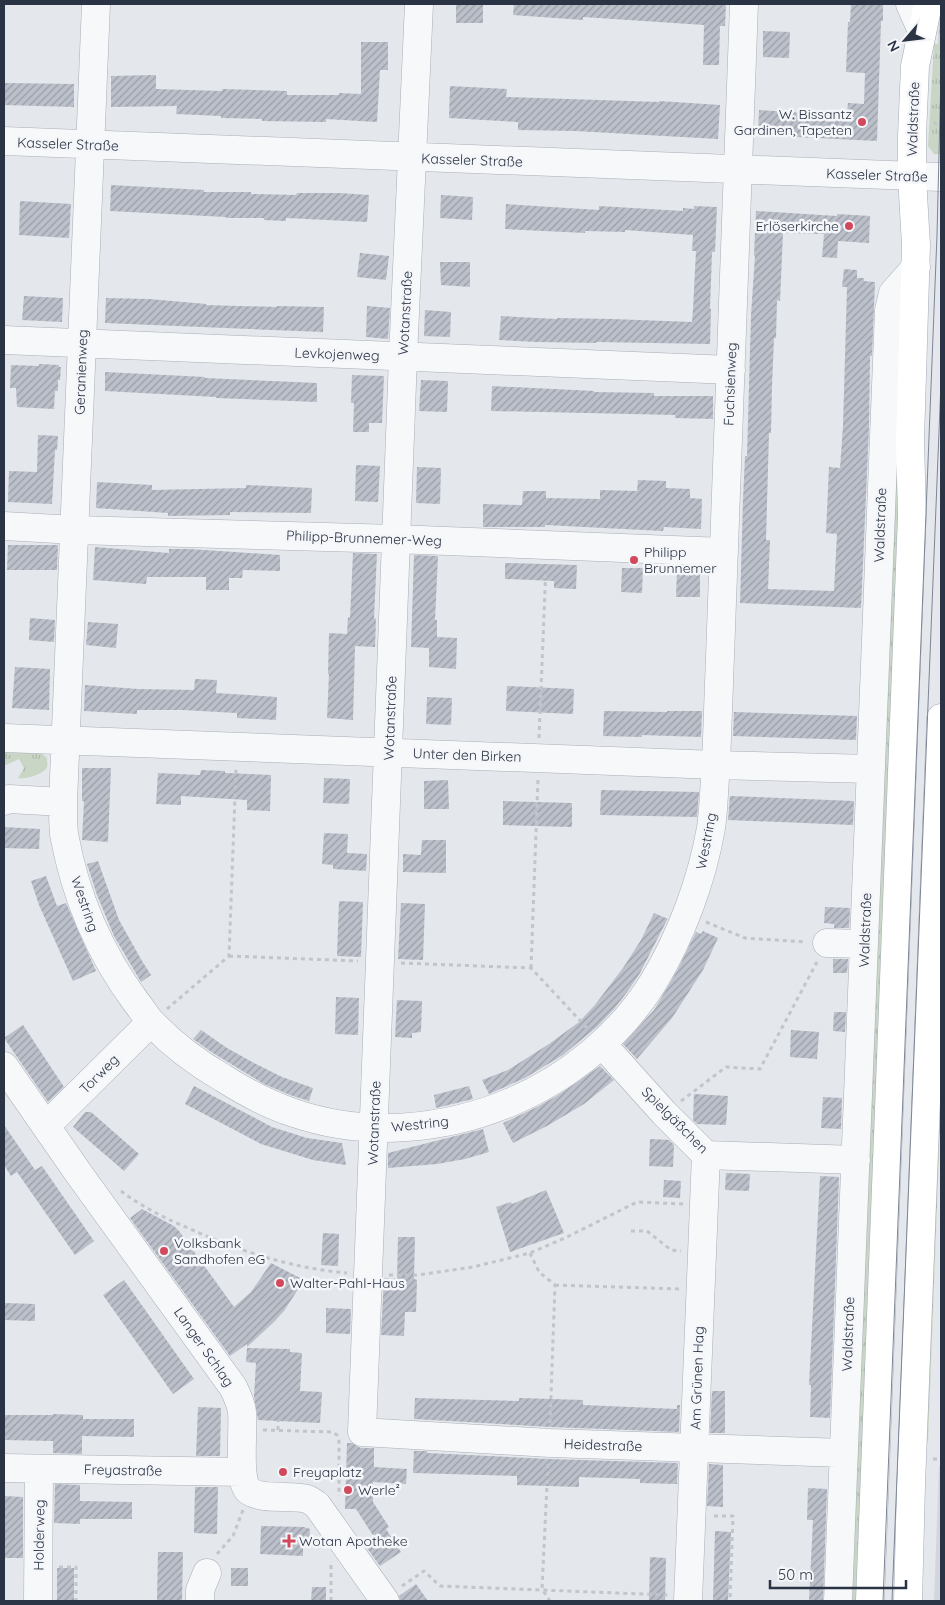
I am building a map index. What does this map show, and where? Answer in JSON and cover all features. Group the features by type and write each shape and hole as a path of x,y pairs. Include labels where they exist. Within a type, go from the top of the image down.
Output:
{"main road":[{"name":"Waldstraße","path":"870,1601 912,515 910,440 916,245 912,177 912,136 915,66 928,4"},
{"path":"908,1601 941,718"}],"street":[{"name":"Geranienweg","path":"66,740 96,4"},
{"name":"Wotanstraße","path":"362,1432 403,357 420,4"},
{"name":"Fuchsienweg","path":"716,765 744,4"},
{"path":"910,4 922,31"},
{"name":"Kasseler Straße","path":"4,141 941,177"},
{"name":"Waldstraße","path":"838,1601 889,310 893,293 916,267"},
{"name":"Levkojenweg","path":"4,340 731,370"},
{"name":"Philipp-Brunnemer-Weg","path":"4,526 724,552"},
{"name":"Unter den Birken","path":"4,738 716,765 871,769"},
{"name":"Westring","path":"66,740 63,802 64,832 76,885 94,934 119,979 151,1022 177,1048 210,1071 249,1094 294,1113 332,1123 374,1127 408,1127 438,1124 491,1110 531,1094 567,1072 602,1044 631,1013 653,983 670,952 686,914 703,867 711,826 716,765"},
{"path":"4,801 10,799 63,802"},
{"path":"826,943 864,944"},
{"name":"Torweg","path":"46,1126 151,1022"},
{"name":"Spielgäßchen","path":"602,1044 664,1113 706,1155 856,1160"},
{"name":"Langer Schlag","path":"4,1066 233,1387 242,1412 245,1481"},
{"name":"Am Grünen Hag","path":"688,1598 706,1155"},
{"name":"Heidestraße","path":"362,1432 550,1443 844,1453"},
{"name":"Freyastraße","path":"4,1468 245,1481"},
{"name":"Holderweg","path":"38,1601 39,1469"},
{"path":"245,1481 258,1495 307,1499 317,1505 384,1600"},
{"path":"200,1601 200,1590 207,1573"}],"path":[{"path":"151,1022 228,956 237,746"},
{"path":"664,1113 726,1067 760,1069 826,943 745,938 686,914"},
{"path":"531,968 602,1044"},
{"path":"631,1230 647,1231 671,1250"},
{"path":"530,1253 539,1272 554,1285 700,1290"},
{"path":"550,1430 554,1285"},
{"path":"278,1420 278,1430"},
{"path":"242,1430 332,1432 337,1435 339,1441 339,1511 328,1522"},
{"path":"932,1459 941,1459"},
{"path":"548,1463 542,1589 550,1601"},
{"path":"207,1573 209,1562 233,1536 244,1506 245,1481"},
{"path":"692,1515 733,1516 730,1601"},
{"path":"38,1567 76,1567 76,1601"},
{"path":"384,1600 424,1571 440,1586 542,1589 688,1598"}],"shaded area":[{"path":"939,1466 941,1467 941,1601 934,1601"}],"green space":[{"path":"940,4 941,154 934,154 928,146 934,44 938,44"},
{"path":"895,319 902,513 858,1601 844,1601"},
{"path":"4,751 40,752 47,758 47,767 34,776 18,778 24,768 19,759 4,766"},
{"path":"941,949 941,1101 928,1444 923,1423"}],"building":[{"path":"456,4 483,4 483,23 456,23"},
{"path":"514,4 726,4 725,26 720,26 719,65 703,65 704,25 583,17 583,20 513,15"},
{"path":"851,4 883,4 877,141 758,135 759,110 847,113 848,103 864,104 865,73 846,72 848,22 850,22"},
{"path":"763,31 790,32 789,58 763,57"},
{"path":"361,42 388,42 388,70 380,70 377,122 326,119 326,122 262,121 262,119 176,114 177,106 111,107 111,76 156,75 156,89 287,91 287,95 361,94"},
{"path":"4,83 74,84 74,107 4,105"},
{"path":"450,86 507,89 506,97 659,101 720,105 718,139 575,131 518,130 518,122 449,118"},
{"path":"111,185 204,190 204,192 251,192 251,194 296,195 297,193 339,193 369,195 367,222 286,218 286,221 264,220 264,218 226,218 110,211"},
{"path":"441,195 473,197 472,220 440,218"},
{"path":"20,201 71,204 69,238 19,235"},
{"path":"506,204 599,210 599,206 683,211 683,208 694,209 694,206 717,207 715,252 712,252 710,344 499,340 501,316 692,322 696,251 692,251 693,235 625,230 625,232 585,231 585,233 505,229"},
{"path":"756,211 870,216 869,243 838,241 837,258 822,257 824,234 783,233 780,301 777,300 776,338 774,338 766,540 770,540 768,589 834,591 837,534 826,533 829,467 840,468 847,287 842,287 844,269 857,270 857,278 864,278 864,281 875,282 872,356 870,356 869,427 861,608 740,603"},
{"path":"360,253 389,256 386,280 357,277"},
{"path":"440,262 470,262 470,287 441,285"},
{"path":"24,296 63,298 62,322 22,320"},
{"path":"106,298 149,299 206,305 324,307 323,332 105,323"},
{"path":"367,306 390,308 388,339 366,337"},
{"path":"425,310 451,312 450,337 424,336"},
{"path":"39,364 59,365 61,367 58,391 55,391 54,409 17,407 16,388 10,388 11,365 39,366"},
{"path":"105,372 317,383 317,402 105,391"},
{"path":"352,375 384,376 382,423 369,423 369,432 353,432 354,403 351,403"},
{"path":"421,380 448,381 447,412 419,411"},
{"path":"492,386 594,392 654,393 654,396 713,396 713,419 675,418 675,415 491,411"},
{"path":"38,435 58,436 57,450 55,450 52,504 8,502 9,471 37,472"},
{"path":"356,465 380,466 378,502 355,501"},
{"path":"417,467 441,468 440,504 416,503"},
{"path":"638,480 666,481 666,488 690,489 690,498 702,499 701,529 664,527 663,531 545,525 545,527 483,527 483,504 522,505 523,491 546,491 546,498 600,499 600,490 637,491"},
{"path":"97,482 152,485 152,490 246,488 246,485 312,488 311,513 230,512 230,515 168,516 168,513 96,508"},
{"path":"8,545 58,545 57,570 7,570"},
{"path":"95,547 169,553 169,549 189,549 280,555 280,571 243,570 242,578 229,578 229,590 206,590 206,577 147,577 146,584 93,580"},
{"path":"353,553 377,554 374,618 376,619 375,647 355,646 353,720 327,718 329,633 347,634 348,617 350,618"},
{"path":"414,555 438,556 435,620 437,620 437,637 457,638 456,669 429,667 429,648 411,647"},
{"path":"505,563 577,565 576,589 554,588 554,581 505,579"},
{"path":"622,568 643,568 642,593 621,592"},
{"path":"677,569 700,570 700,597 676,597"},
{"path":"30,618 55,620 54,642 29,640"},
{"path":"88,622 118,624 116,648 86,645"},
{"path":"15,667 50,669 49,710 12,708"},
{"path":"195,679 217,680 216,693 277,697 276,720 237,718 237,713 182,710 137,710 137,714 84,711 85,685 138,689 194,690"},
{"path":"507,686 574,689 573,714 506,711"},
{"path":"427,697 452,698 451,725 426,724"},
{"path":"604,711 702,711 701,737 603,736"},
{"path":"734,712 857,716 856,740 733,736"},
{"path":"82,768 111,768 108,842 82,840 84,801 82,801"},
{"path":"201,770 271,775 270,811 247,810 247,800 181,796 181,805 156,804 158,773 200,775"},
{"path":"324,778 350,779 349,804 323,803"},
{"path":"448,780 449,809 424,809 424,781"},
{"path":"601,790 699,792 697,817 600,815"},
{"path":"730,796 854,801 853,825 728,820"},
{"path":"503,801 572,803 572,827 503,825"},
{"path":"4,827 40,829 39,849 4,848"},
{"path":"324,833 348,834 347,853 367,854 366,871 333,869 333,865 322,864"},
{"path":"422,840 446,840 446,873 403,872 403,854 421,855"},
{"path":"98,861 119,920 151,975 141,982 114,936 97,895 87,864"},
{"path":"46,876 57,906 66,903 96,971 73,981 39,905 31,881"},
{"path":"339,901 363,902 361,957 337,956"},
{"path":"401,903 425,904 423,960 398,959"},
{"path":"825,907 850,908 849,928 834,928 834,924 824,923"},
{"path":"654,913 668,919 640,973 614,1009 598,1026 563,1055 525,1078 489,1094 482,1080 508,1070 549,1044 579,1022 594,1006 623,968 641,940"},
{"path":"703,931 718,938 703,970 672,1018 637,1059 623,1044 654,1010 677,971 696,932 701,934"},
{"path":"833,959 848,959 847,973 833,973"},
{"path":"336,997 359,998 358,1035 335,1034"},
{"path":"397,1000 422,1001 421,1032 412,1033 412,1038 395,1037"},
{"path":"834,1012 846,1012 845,1032 833,1031"},
{"path":"23,1025 64,1087 48,1102 4,1038"},
{"path":"201,1030 227,1048 254,1063 282,1077 313,1088 309,1101 264,1084 213,1053 193,1039"},
{"path":"791,1030 819,1032 817,1059 790,1057"},
{"path":"600,1066 614,1080 584,1104 513,1143 503,1123 560,1094"},
{"path":"194,1086 272,1127 307,1138 342,1143 346,1165 313,1160 261,1144 185,1104"},
{"path":"469,1086 473,1099 436,1108 434,1095"},
{"path":"694,1094 728,1096 726,1125 697,1124 693,1120"},
{"path":"823,1097 842,1098 841,1129 821,1128"},
{"path":"85,1112 91,1112 139,1154 124,1171 73,1127"},
{"path":"4,1125 35,1170 42,1166 94,1241 75,1255 17,1172 11,1176 4,1165"},
{"path":"483,1129 489,1152 437,1164 388,1168 388,1153"},
{"path":"650,1139 669,1140 674,1145 673,1167 649,1166"},
{"path":"726,1173 750,1174 749,1191 725,1190"},
{"path":"820,1176 839,1177 830,1418 810,1417 811,1385 809,1385"},
{"path":"664,1180 681,1181 680,1198 663,1197"},
{"path":"546,1190 564,1233 510,1252 496,1207 511,1202 512,1204"},
{"name":"Walter-Pahl-Haus","path":"142,1209 174,1226 179,1231 234,1307 251,1292 271,1263 304,1280 284,1311 274,1322 247,1347 247,1344 230,1356 130,1218"},
{"path":"323,1233 339,1234 338,1266 321,1265"},
{"path":"398,1237 415,1237 414,1279 417,1280 416,1312 405,1312 404,1336 381,1335 384,1278 397,1279"},
{"path":"124,1280 194,1379 173,1394 103,1295"},
{"path":"4,1303 35,1304 35,1321 4,1320"},
{"path":"326,1308 351,1309 350,1334 326,1333"},
{"path":"247,1348 290,1349 290,1352 302,1353 300,1391 322,1392 320,1423 258,1420 254,1396 256,1363 246,1362"},
{"path":"712,1391 725,1391 725,1433 710,1433"},
{"path":"415,1398 519,1401 519,1398 583,1400 583,1405 677,1409 677,1405 680,1405 679,1432 414,1419"},
{"path":"198,1407 221,1408 220,1456 196,1456"},
{"path":"4,1415 83,1415 83,1419 134,1419 134,1437 82,1436 82,1454 53,1453 53,1441 4,1440"},
{"path":"347,1443 352,1443 361,1448 374,1448 374,1467 407,1469 406,1484 373,1482 373,1502 389,1527 386,1529 401,1552 380,1566 364,1544 374,1537 356,1509 345,1509"},
{"path":"414,1451 549,1459 678,1463 677,1484 640,1483 640,1479 579,1477 579,1487 517,1485 517,1476 413,1473"},
{"path":"709,1464 723,1465 723,1507 707,1506"},
{"path":"55,1484 80,1485 80,1501 132,1502 132,1519 80,1519 80,1524 54,1523"},
{"path":"195,1487 218,1487 217,1534 194,1533"},
{"path":"808,1488 827,1489 823,1601 809,1601 813,1520 807,1520"},
{"path":"4,1496 23,1497 23,1558 4,1558"},
{"path":"261,1526 304,1527 310,1529 309,1543 303,1543 303,1556 260,1554"},
{"path":"715,1531 731,1532 728,1601 713,1601"},
{"path":"158,1552 183,1552 182,1601 157,1601"},
{"path":"650,1557 666,1558 665,1601 649,1601"},
{"path":"57,1568 74,1568 74,1601 57,1601"},
{"path":"231,1568 248,1568 248,1586 231,1586"},
{"path":"416,1584 428,1601 400,1601 399,1596"},
{"path":"312,1587 326,1587 326,1601 311,1601"}],"tram line":[{"path":"883,1601 937,235 941,73"},
{"path":"892,1601 941,382"}],"place":[{"name":"W. Bissantz Gardinen, Tapeten","path":"862,122"},
{"name":"Erlöserkirche","path":"849,226"},
{"name":"Philipp Brunnemer","path":"634,560"},
{"name":"Volksbank Sandhofen eG","path":"164,1251"},
{"name":"Walter-Pahl-Haus","path":"280,1283"},
{"name":"Freyaplatz","path":"283,1472"},
{"name":"Werle²","path":"348,1490"},
{"name":"Wotan Apotheke","path":"289,1541"}]}
